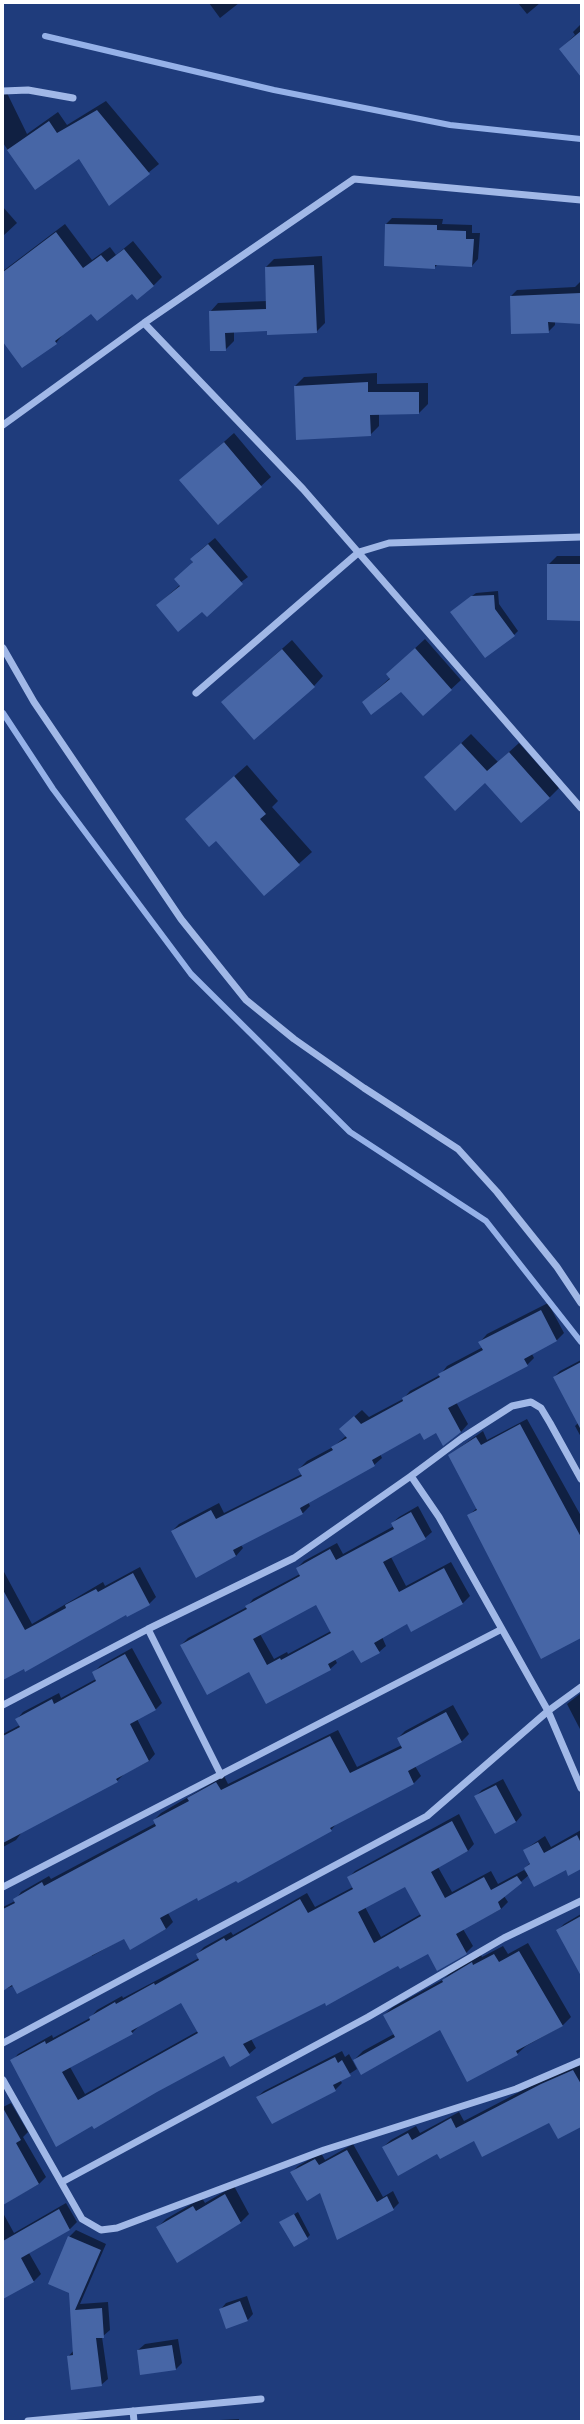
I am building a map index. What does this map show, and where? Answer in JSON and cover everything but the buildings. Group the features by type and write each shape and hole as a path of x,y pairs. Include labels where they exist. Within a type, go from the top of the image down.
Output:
{"street":[{"path":"3,91 28,90 73,98"},
{"path":"3,425 144,323 354,179 581,200"},
{"path":"144,323 303,489 581,808"},
{"path":"196,693 359,552 389,543 581,537"},
{"path":"3,648 34,702 181,919 246,1000 294,1039 357,1084 458,1149 497,1192 556,1267 581,1303"},
{"path":"3,1705 148,1629 294,1558 412,1476 462,1438 512,1406 531,1402 541,1408 581,1479"},
{"path":"412,1476 439,1517 548,1711 581,1788"},
{"path":"148,1629 221,1775"},
{"path":"3,1887 502,1629"},
{"path":"3,2043 427,1816 548,1711 581,1687"},
{"path":"62,2182 368,2017 504,1938 581,1901"},
{"path":"3,2080 82,2219 101,2230 117,2228 324,2150 516,2089 581,2061"},
{"path":"28,2421 261,2399"},
{"path":"133,2411 134,2421"}],"waterway":[{"path":"45,36 274,90 450,125 581,139"},
{"path":"3,713 53,789 191,974 350,1132 486,1221 581,1342"}]}
